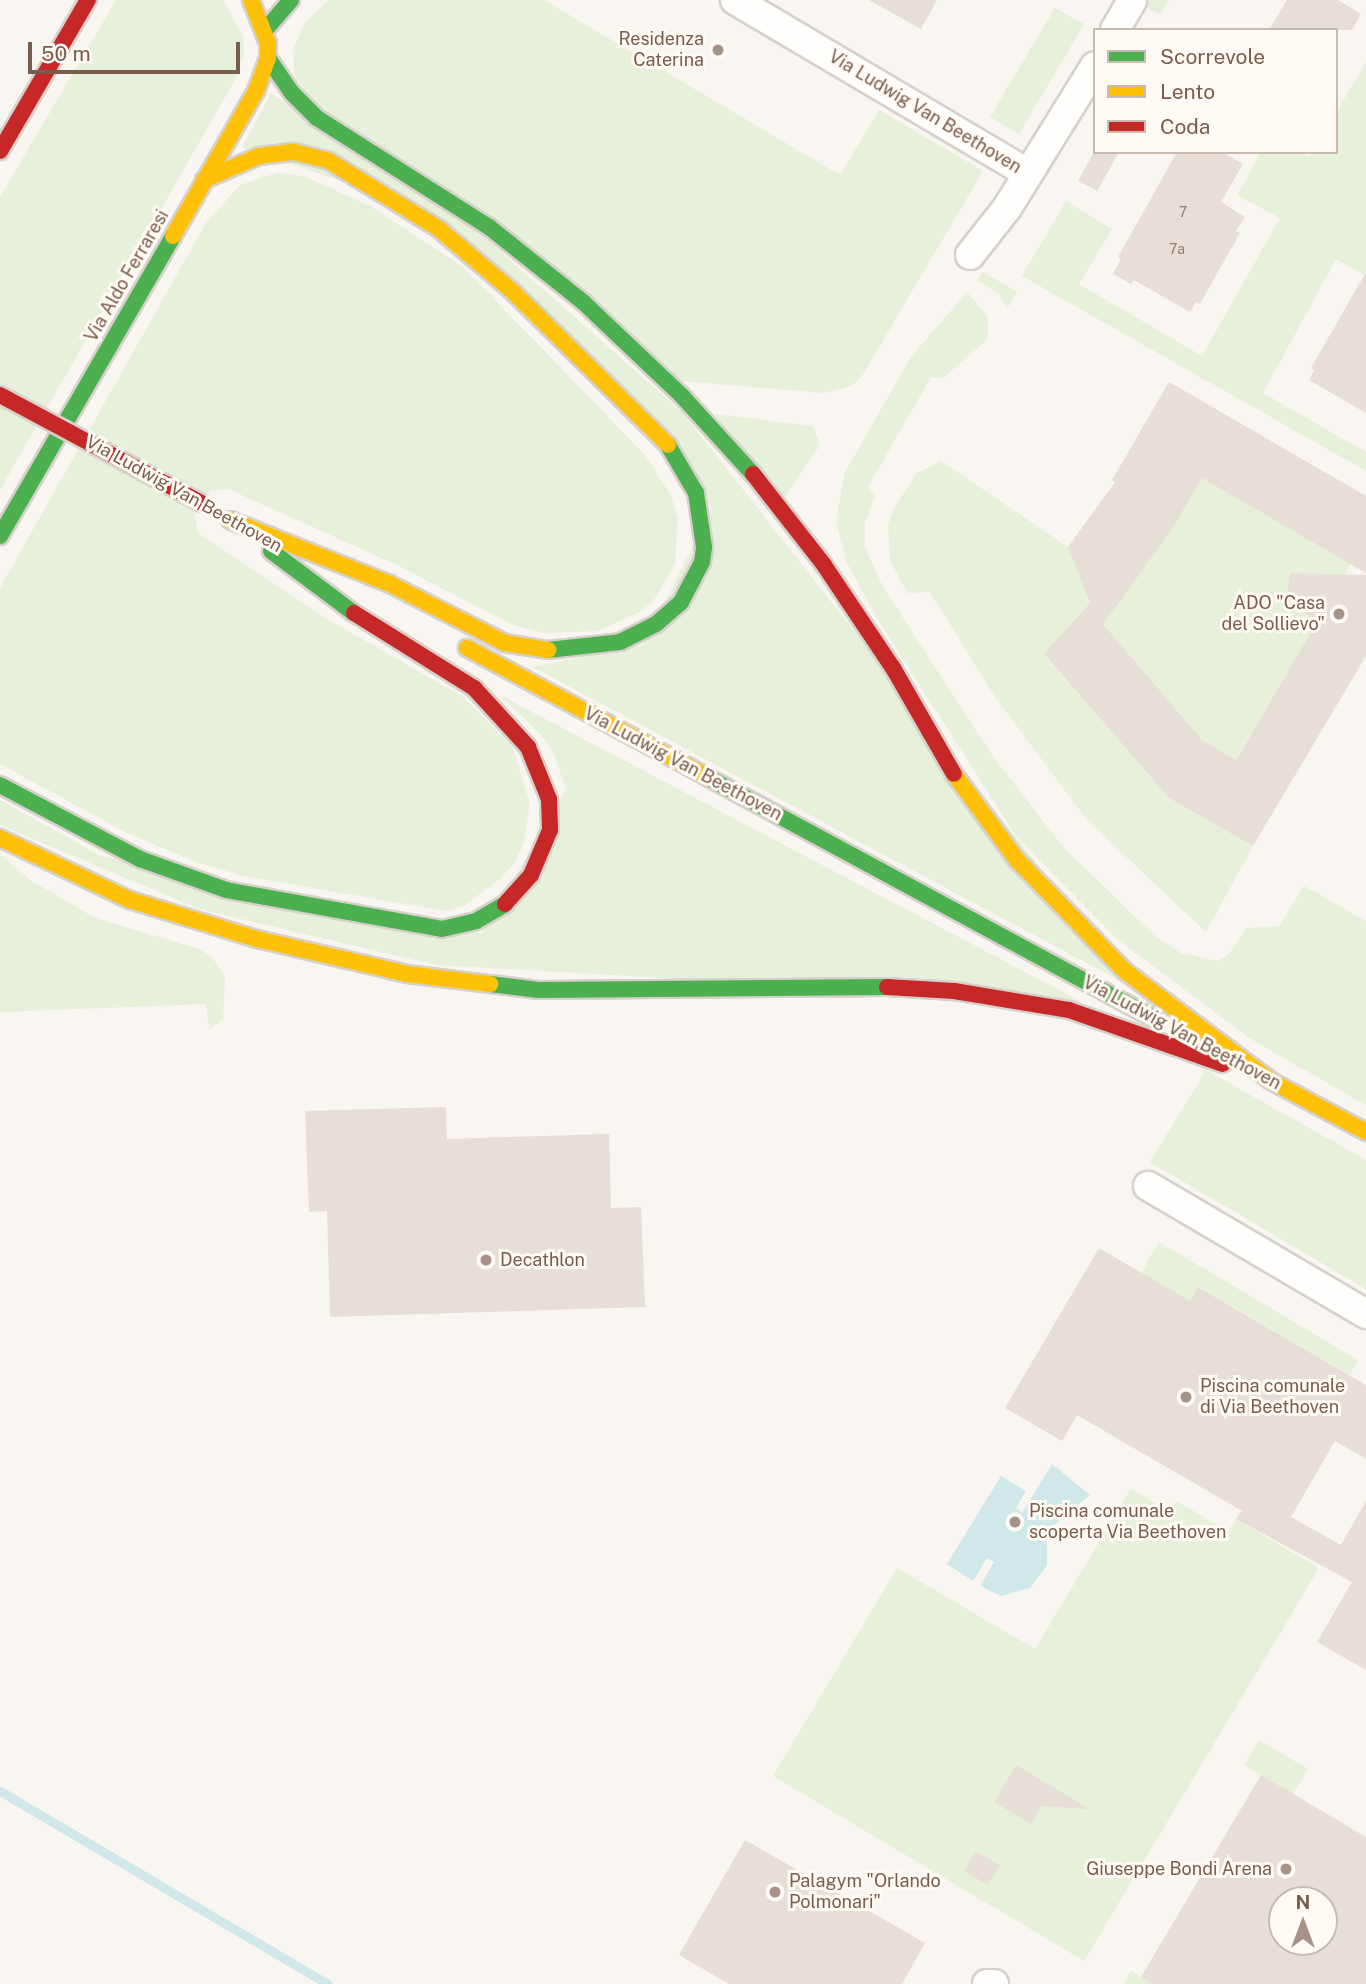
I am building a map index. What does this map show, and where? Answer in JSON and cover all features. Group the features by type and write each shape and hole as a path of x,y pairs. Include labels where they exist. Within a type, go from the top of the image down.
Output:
{"main road":[{"path":"0,151 88,0"},
{"name":"Via Aldo Ferraresi","path":"0,536 256,91 268,58 266,29 251,0"},
{"path":"266,29 291,0"},
{"path":"268,58 292,93 317,118 439,192 519,250 607,323 688,402 770,493 816,554 887,659 961,785 1017,860 1126,972 1271,1081"},
{"path":"204,180 259,156 293,152 329,162 439,229 512,291 667,443 696,493 704,547 702,562 681,601 656,624 620,642 554,651 505,643 390,584 230,520"},
{"name":"Via Ludwig Van Beethoven","path":"0,395 365,593"},
{"path":"0,785 140,859 202,883 254,896 442,929 494,913 521,890 546,843 551,816 538,765 515,729 474,688 365,621 230,520"},
{"name":"Via Ludwig Van Beethoven","path":"451,639 1366,1132"},
{"path":"0,838 130,900 257,939 407,974 539,990 847,985 1005,997 1098,1018 1271,1081"}],"street":[{"name":"Via Ludwig Van Beethoven","path":"734,0 1028,173 970,255"},
{"path":"1116,28 1132,0"},
{"path":"1028,173 1093,69"},
{"path":"1149,1186 1366,1314"},
{"path":"987,1984 993,1984"}],"green space":[{"path":"116,0 223,0 243,36 244,55 235,80 0,490 0,197"},
{"path":"329,0 544,0 840,175 879,110 983,171 862,376 853,385 824,393 679,381 314,104 294,75 293,50 304,24"},
{"path":"1142,0 1169,0 1160,15 1140,4"},
{"path":"1055,8 1084,24 1019,134 990,117"},
{"path":"1366,62 1366,276 1336,259 1263,393 1366,452 1366,471 1022,276 1066,201 1112,229 1079,284 1202,356 1280,218 1237,195 1260,154 1305,154 1310,157 1312,154 1338,154 1338,110"},
{"path":"271,93 465,220 683,413 1135,989 533,667 644,645 712,507 425,209 242,148"},
{"path":"279,172 306,177 370,206 463,267 645,455 672,497 678,520 675,564 654,600 641,611 599,631 544,633 513,625 395,564 228,489 210,491 194,510 198,533 327,619 462,696 512,746 530,803 524,842 515,862 500,879 465,905 447,911 243,876 193,861 125,832 0,764 0,588 206,223 240,185"},
{"path":"983,272 1017,292 1007,309 999,294 977,280"},
{"path":"967,292 988,317 988,339 943,378 931,377 868,487 875,496 865,523 865,547 883,587 994,758 1065,849 1154,935 1181,953 1218,961 1229,954 1247,928 1279,926 1304,886 1366,921 1366,1105 1249,1038 1118,940 1016,836 878,620 846,561 836,522 844,474 911,357"},
{"path":"714,414 813,426 820,445 785,497"},
{"path":"941,461 1068,547 1090,603 1044,655 1169,798 1253,846 1206,932 1087,820 995,697 930,592 908,593 890,561 888,525 894,508 917,473"},
{"path":"1202,478 1351,564 1340,583 1313,574 1290,573 1286,599 1321,617 1235,760 1202,740 1103,624"},
{"path":"500,695 1082,1002 436,965 199,909 0,825 0,800 99,855 482,933 566,790 554,754 542,736"},
{"path":"0,854 30,880 95,918 199,949 212,957 225,977 223,1019 209,1030 206,1004 0,1012"},
{"path":"1206,1070 1366,1160 1366,1289 1150,1162"},
{"path":"1159,1242 1358,1360 1350,1375 1199,1287 1190,1301 1141,1273"},
{"path":"1131,1489 1170,1512 1177,1501 1229,1532 1236,1519 1319,1568 1084,1961 773,1776 897,1568 1035,1649"},
{"path":"1259,1740 1308,1769 1293,1794 1244,1765"},
{"path":"1131,1971 1141,1977 1153,1984 1123,1984"}],"water":[{"name":"Piscina comunale scoperta Via Beethoven","path":"1052,1464 1090,1495 1047,1531 1047,1565 1030,1588 1001,1596 980,1586 994,1562 987,1558 973,1581 947,1564 1001,1476 1026,1491 1016,1508 1022,1513"}],"building":[{"path":"869,0 937,0 921,29"},
{"path":"1287,0 1338,0 1361,14 1352,30 1270,28"},
{"path":"1093,154 1118,154 1097,191 1078,181"},
{"path":"1176,154 1226,154 1243,164 1221,202 1245,217 1236,231 1240,233 1200,304 1196,302 1190,312 1134,280 1131,284 1113,274 1121,259 1118,257"},
{"path":"1366,272 1366,413 1309,380 1314,370 1311,368"},
{"name":"ADO \"Casa del Sollievo\"","path":"1169,382 1366,496 1366,573 1202,478 1170,532 1103,624 1202,740 1236,760 1317,622 1286,599 1290,573 1366,575 1366,656 1253,846 1169,798 1044,654 1090,603 1068,547 1115,482 1112,480"},
{"name":"Decathlon","path":"446,1107 447,1139 609,1134 611,1208 641,1207 645,1307 330,1317 327,1211 309,1212 305,1111"},
{"name":"Piscina comunale di Via Beethoven","path":"1099,1248 1190,1301 1198,1287 1366,1385 1366,1459 1335,1441 1291,1517 1341,1545 1366,1501 1366,1670 1317,1642 1352,1582 1236,1519 1242,1511 1077,1415 1062,1441 1005,1408"},
{"path":"1016,1765 1090,1809 1041,1806 1031,1824 994,1802"},
{"name":"Giuseppe Bondi Arena","path":"1261,1775 1366,1837 1366,1984 1153,1984 1141,1977"},
{"name":"Palagym \"Orlando Polmonari\"","path":"745,1840 925,1943 902,1984 729,1984 679,1955"},
{"path":"976,1851 1000,1866 987,1885 964,1870"}],"waterway":[{"path":"0,1791 327,1984"}],"traffic: fast":[{"path":"266,29 291,0"},
{"path":"268,58 292,93 317,118 489,227 583,302 682,396 753,474"},
{"path":"0,536 173,236"},
{"path":"548,650 620,642 656,624 681,602 702,562 704,547 696,493 668,445"},
{"path":"271,551 354,613"},
{"path":"709,778 1153,1018"},
{"path":"0,785 140,859 226,890 442,929 476,921 505,904"},
{"path":"490,984 539,990 887,987"}],"traffic: slow":[{"path":"173,236 256,91 268,58 268,43 251,0"},
{"path":"204,180 259,156 294,152 329,161 439,229 512,291 668,445"},
{"path":"230,520 390,584 505,643 548,650"},
{"path":"467,648 709,778"},
{"path":"954,774 1017,860 1126,972 1271,1081"},
{"path":"0,838 130,900 257,939 407,974 490,984"},
{"path":"1271,1081 1366,1132"}],"traffic: jam":[{"path":"0,151 88,0"},
{"path":"0,395 201,503"},
{"path":"753,474 824,565 893,668 954,774"},
{"path":"354,613 474,688 528,747 549,799 550,830 531,875 505,904"},
{"path":"887,987 954,991 1069,1010 1223,1064"}],"place":[{"name":"Residenza Caterina","path":"718,50"},
{"name":"ADO \"Casa del Sollievo\"","path":"1339,614"},
{"name":"Decathlon","path":"486,1260"},
{"name":"Piscina comunale di Via Beethoven","path":"1186,1397"},
{"name":"Piscina comunale scoperta Via Beethoven","path":"1015,1522"},
{"name":"Giuseppe Bondi Arena","path":"1286,1869"},
{"name":"Palagym \"Orlando Polmonari\"","path":"775,1892"}]}
